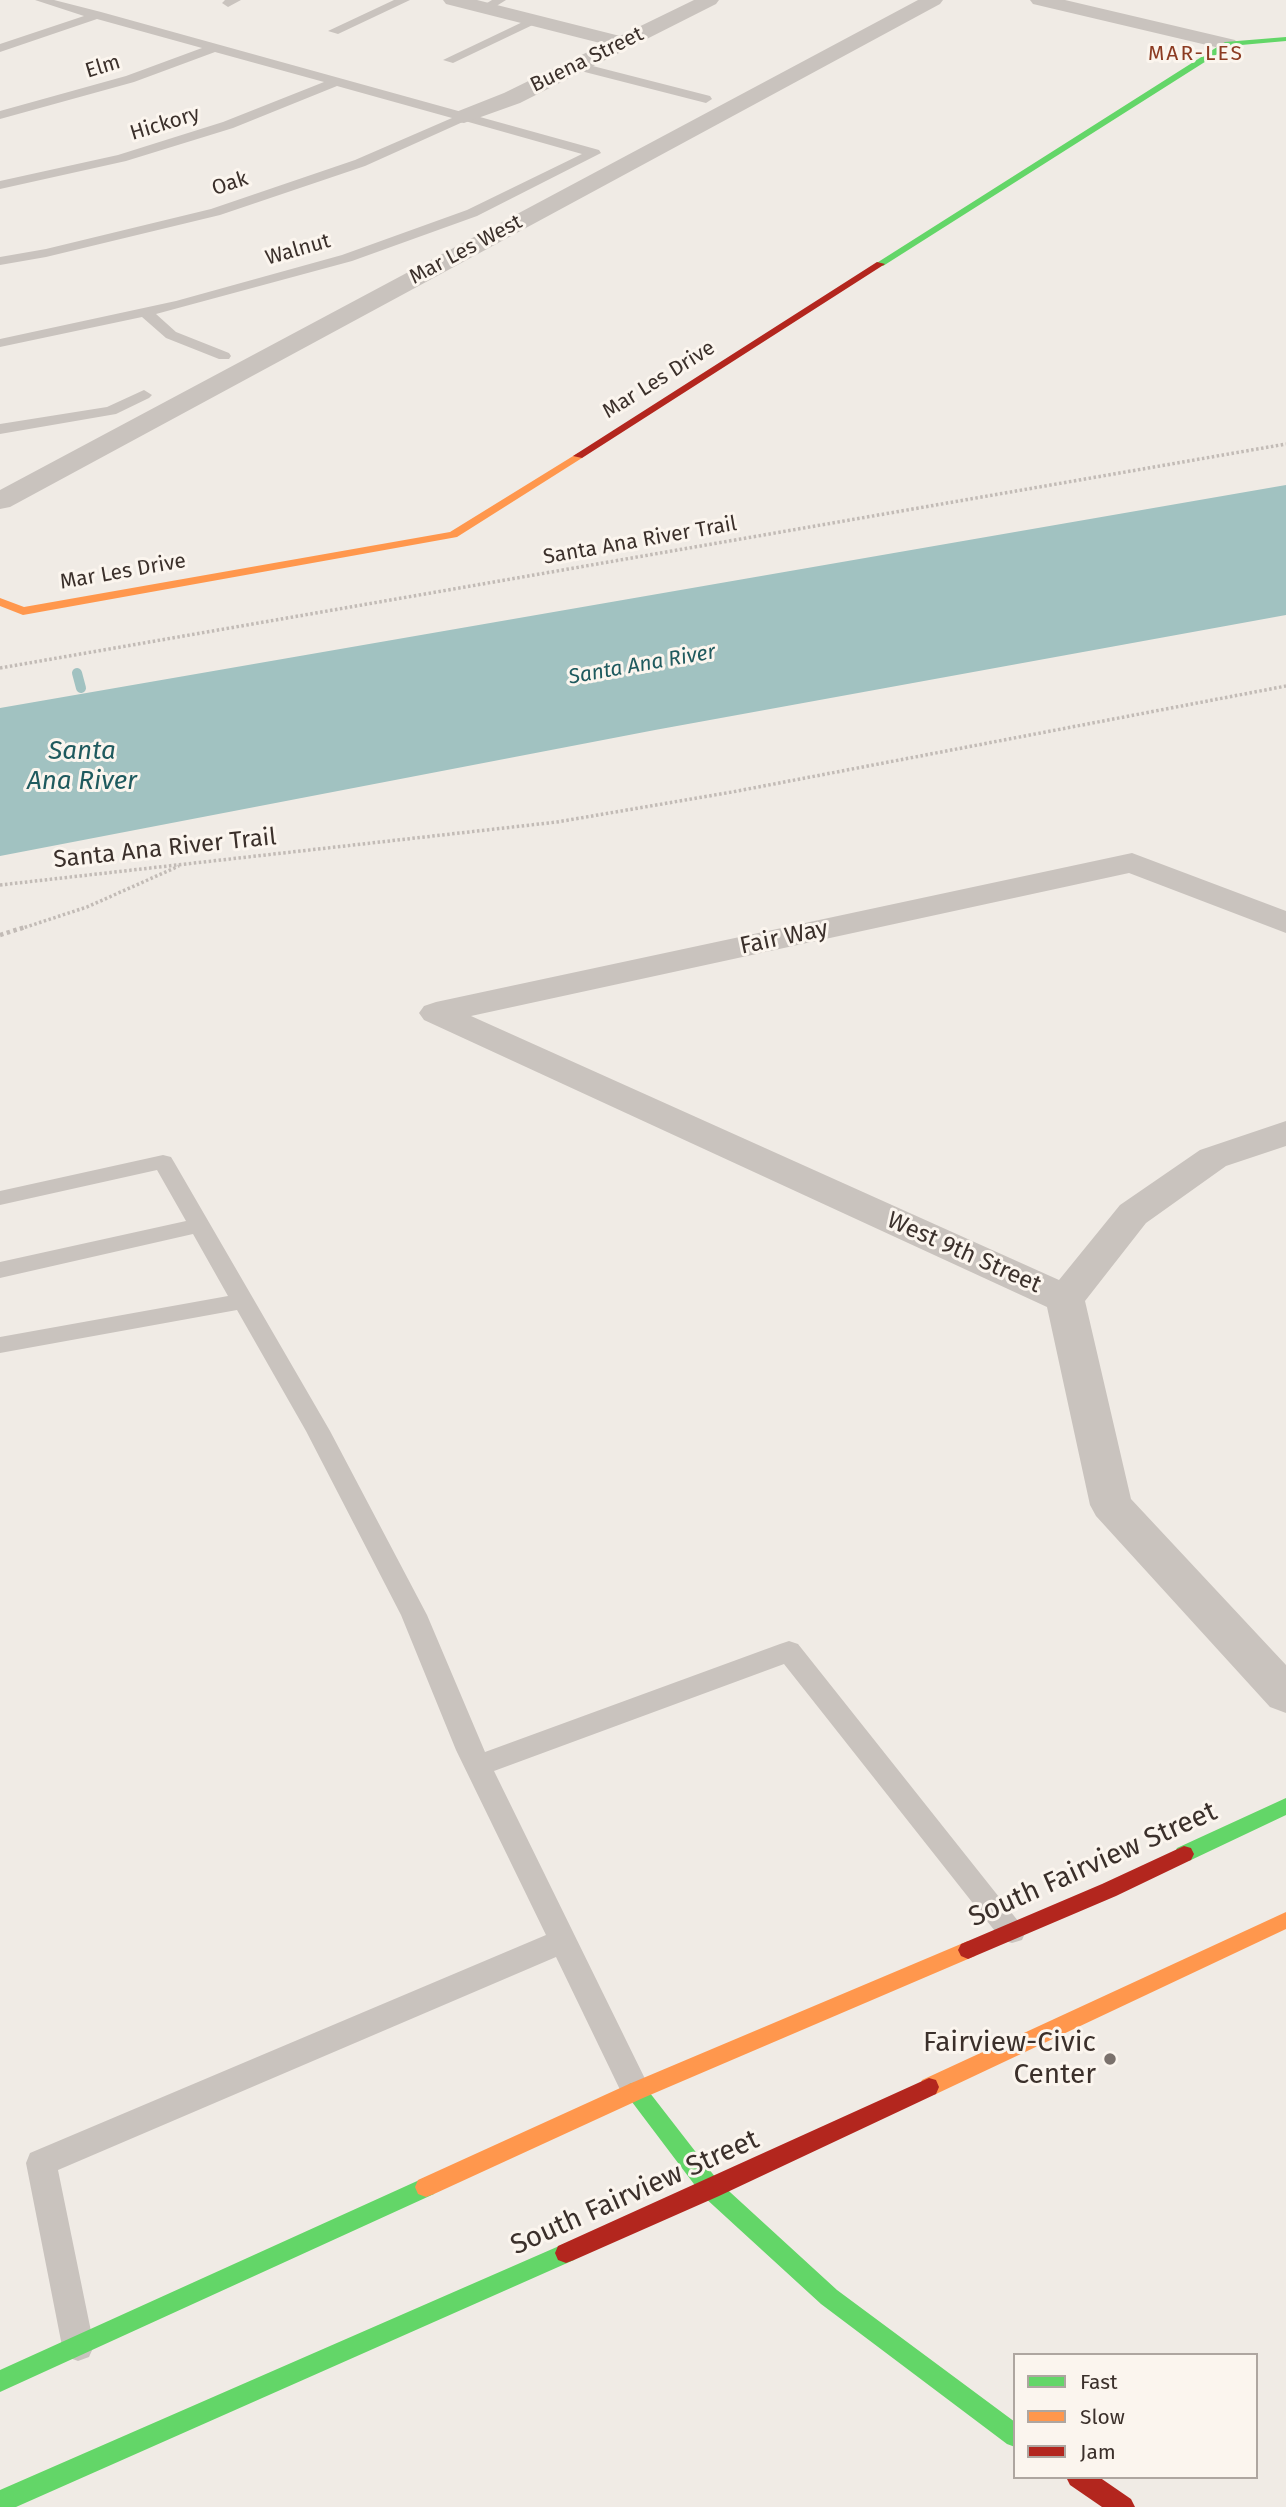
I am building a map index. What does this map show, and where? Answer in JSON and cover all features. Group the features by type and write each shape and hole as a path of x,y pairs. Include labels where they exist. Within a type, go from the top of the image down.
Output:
{"street":[{"path":"453,0 493,4 535,21 622,43"},
{"name":"Buena Street","path":"464,117 512,98 709,0"},
{"name":"Mar Les West","path":"0,501 933,0"},
{"path":"1040,0 1228,44"},
{"name":"Mar Les Drive","path":"0,601 23,611 453,535 1228,44 1286,39"},
{"name":"Fair Way","path":"436,1013 1132,863 1286,923"},
{"name":"West 9th Street","path":"436,1013 1065,1299 1111,1505 1286,1695"},
{"path":"1065,1299 1133,1214 1213,1158 1286,1133"},
{"name":"South Fairview Street","path":"0,2381 636,2091 1110,1890 1286,1806"},
{"name":"South Fairview Street","path":"0,2502 711,2189 1286,1920"},
{"path":"636,2091 711,2189 829,2297 1013,2435"},
{"path":"1081,2479 1123,2507"}],"lane":[{"path":"41,0 464,117"},
{"path":"334,31 404,0"},
{"path":"0,48 97,15"},
{"path":"450,60 535,21"},
{"name":"Elm","path":"0,115 130,79 214,48"},
{"path":"577,66 706,99"},
{"name":"Hickory","path":"0,185 121,158 228,125 336,82"},
{"name":"Walnut","path":"0,343 145,312 359,253 472,213 594,153 464,117"},
{"name":"Oak","path":"0,261 46,253 215,212 360,163 464,117"},
{"path":"145,312 171,335 223,356"},
{"path":"0,429 111,411 144,395"},
{"path":"0,1198 163,1162 318,1432 414,1615 478,1766 636,2091"},
{"path":"0,1270 199,1225"},
{"path":"0,1345 243,1301"},
{"path":"478,1766 789,1651 1012,1931"},
{"path":"78,2346 41,2163 562,1941"}],"path":[{"name":"Santa Ana River Trail","path":"0,668 1286,444"},
{"name":"Santa Ana River Trail","path":"0,885 557,822 732,792 1286,686"},
{"path":"0,935 87,907 182,864"}],"water":[{"name":"Santa Ana River","path":"1286,485 1286,615 655,730 0,856 0,708"}],"waterway":[{"path":"77,673 81,688"}],"traffic: fast":[{"path":"880,264 1228,44 1286,39"},
{"path":"1184,1854 1286,1806"},
{"path":"636,2091 711,2189 829,2297 1013,2435"},
{"path":"0,2381 426,2187"},
{"path":"0,2502 566,2253"}],"traffic: slow":[{"path":"0,602 23,611 453,535 578,456"},
{"path":"929,2087 1286,1920"},
{"path":"426,2187 636,2091 968,1950"}],"traffic: jam":[{"path":"578,456 880,264"},
{"path":"968,1950 1109,1890 1184,1854"},
{"path":"566,2253 929,2087"},
{"path":"1081,2479 1123,2507"}],"place":[{"name":"Fairview-Civic Center","path":"1110,2059"}],"district":[{"name":"MAR-LES","path":"1196,54"}]}
